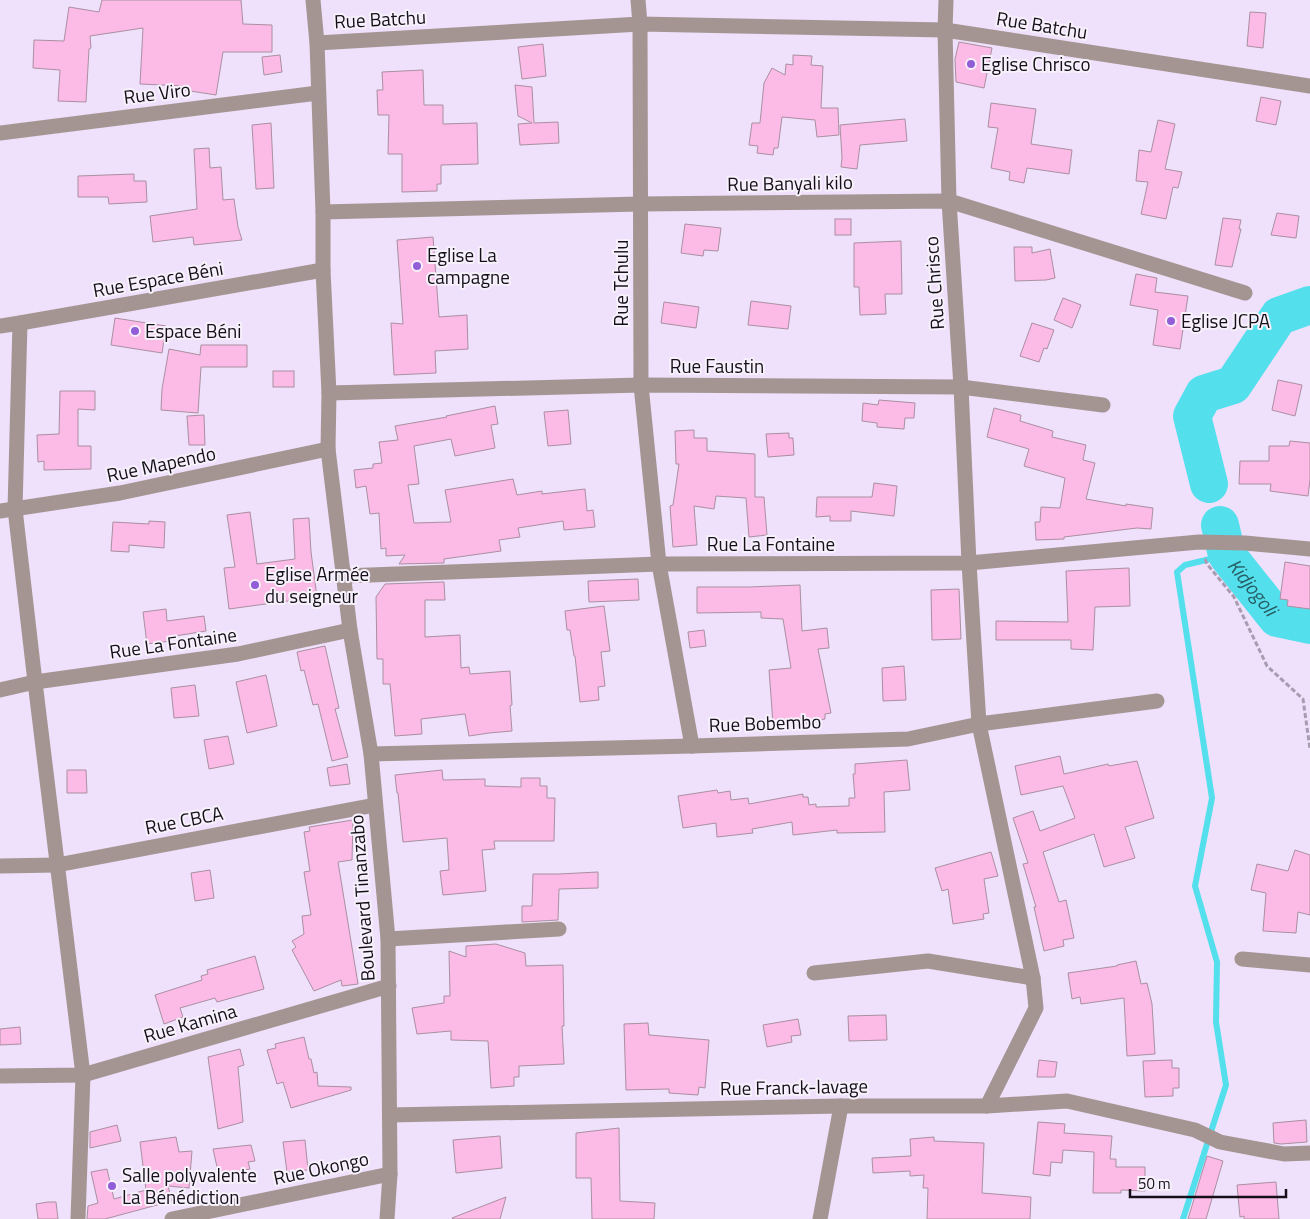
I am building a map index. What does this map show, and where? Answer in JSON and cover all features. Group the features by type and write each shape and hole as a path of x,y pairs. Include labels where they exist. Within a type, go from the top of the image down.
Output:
{"street":[{"name":"Boulevard Tinanzabo","path":"313,0 317,43 323,212 323,270 329,393 328,449 350,630 371,754 388,939 390,1174 387,1219"},
{"name":"Rue Tchulu","path":"638,0 640,24 641,385 660,564 692,746"},
{"name":"Rue Chrisco","path":"946,0 948,201 961,387 979,724 1033,978 1036,1008 987,1106"},
{"name":"Rue Batchu","path":"317,43 640,24 945,30 1310,86"},
{"name":"Rue Viro","path":"0,133 318,93"},
{"name":"Rue Banyali kilo","path":"323,212 640,204 948,201 1245,293"},
{"name":"Rue Espace Béni","path":"0,326 323,270"},
{"path":"20,323 8,510 35,682 83,1075 78,1219"},
{"name":"Rue Faustin","path":"329,393 641,385 961,387 1103,406"},
{"name":"Rue Mapendo","path":"8,510 120,494 328,449"},
{"name":"Rue La Fontaine","path":"343,576 660,564 969,563 1199,542 1245,543 1310,550"},
{"name":"Rue La Fontaine","path":"0,690 35,682 238,654 350,630"},
{"name":"Rue Bobembo","path":"371,754 908,739 979,724 1157,702"},
{"name":"Rue CBCA","path":"0,866 57,865 375,805"},
{"path":"388,939 560,929"},
{"path":"1242,959 1310,965"},
{"path":"814,973 928,961 1033,978"},
{"name":"Rue Kamina","path":"0,1076 83,1075 388,986"},
{"name":"Rue Franck-lavage","path":"390,1115 841,1106 987,1106 1067,1101 1195,1130 1220,1142 1284,1154 1310,1153"},
{"path":"820,1219 841,1106"},
{"name":"Rue Okongo","path":"172,1219 390,1174"}],"path":[{"path":"1207,564 1234,597 1266,666 1303,699 1310,749"}],"building":[{"path":"102,0 241,0 243,24 272,25 272,52 223,52 216,95 184,90 184,86 140,84 143,28 90,36 91,48 89,49 86,102 58,101 60,70 33,68 34,40 64,41 69,7 99,12"},
{"path":"1250,12 1266,13 1263,48 1247,46"},
{"name":"Eglise Chrisco","path":"959,42 992,48 984,88 956,82 955,59"},
{"path":"543,44 546,76 522,79 518,47"},
{"path":"280,55 282,72 264,75 262,57"},
{"path":"793,55 812,56 811,65 823,66 821,108 838,108 839,135 817,137 815,120 782,117 778,148 774,148 773,155 757,153 758,146 749,145 752,123 760,123 764,83 772,68 785,75 786,64 793,65"},
{"path":"423,70 424,105 443,105 443,124 477,123 478,164 441,165 441,184 437,184 437,191 402,192 402,154 388,154 389,115 378,115 377,90 383,90 382,72"},
{"path":"515,85 532,87 534,123 558,122 559,143 520,145 518,124 532,123 518,116"},
{"path":"1261,97 1281,101 1276,125 1256,121"},
{"path":"991,103 1036,109 1031,144 1072,150 1069,174 1027,168 1024,183 1009,180 1010,172 991,168 998,128 988,127"},
{"path":"905,119 907,141 860,145 857,169 841,167 840,125"},
{"path":"1158,120 1175,124 1165,169 1182,172 1178,188 1173,187 1166,219 1141,214 1148,182 1136,181 1139,150 1151,152"},
{"path":"271,123 274,188 256,189 252,125"},
{"path":"209,148 210,168 221,167 223,200 234,199 242,240 194,245 193,237 153,242 150,216 197,209 194,149"},
{"path":"134,174 134,181 146,181 147,202 109,204 108,197 78,197 78,176"},
{"path":"1277,213 1299,216 1296,238 1271,235"},
{"path":"1223,218 1241,220 1239,229 1241,229 1232,267 1215,265"},
{"path":"835,219 851,219 851,235 835,235"},
{"path":"685,224 721,228 718,251 704,250 703,256 681,253"},
{"path":"433,237 439,317 467,315 468,349 435,351 436,373 394,375 391,323 403,324 397,240"},
{"path":"901,241 902,294 885,294 886,314 860,315 859,287 854,287 854,243"},
{"path":"1014,247 1032,247 1032,253 1050,249 1055,278 1015,281"},
{"name":"Eglise JCPA","path":"1136,274 1157,278 1155,292 1188,296 1180,349 1153,345 1158,310 1130,305"},
{"path":"1063,298 1081,305 1072,328 1054,320"},
{"path":"751,301 791,306 788,329 748,325"},
{"path":"664,302 699,307 696,328 661,323"},
{"path":"115,318 166,326 162,353 111,345"},
{"path":"1032,323 1054,330 1047,349 1044,348 1039,362 1020,356"},
{"path":"201,345 247,345 247,367 201,367 198,413 161,410 162,389 169,349 200,355"},
{"path":"273,371 294,371 294,387 273,387"},
{"path":"1278,380 1302,385 1295,416 1272,410"},
{"path":"60,391 95,391 95,410 78,409 78,446 91,446 91,469 44,470 44,461 38,462 37,435 59,434"},
{"path":"879,400 915,403 914,418 905,418 904,429 877,427 877,423 862,421 863,403 878,405"},
{"path":"495,406 498,424 491,425 495,448 455,456 451,439 414,446 419,484 408,485 414,523 451,522 445,490 513,479 517,495 542,491 542,494 585,489 587,511 593,510 595,527 564,530 563,521 518,528 520,537 499,540 501,551 444,559 444,563 399,564 405,555 386,556 386,548 381,549 379,513 370,514 366,486 356,488 354,470 373,468 373,464 382,463 379,442 398,440 395,426"},
{"path":"994,408 1021,415 1020,421 1053,431 1052,437 1086,445 1083,460 1095,463 1086,499 1126,506 1126,504 1153,508 1151,529 1137,528 1064,537 1064,539 1036,540 1035,522 1040,522 1041,507 1060,508 1065,478 1024,466 1029,449 987,437"},
{"path":"568,410 571,444 548,446 544,412"},
{"path":"204,415 205,445 189,445 187,416"},
{"path":"694,430 694,438 707,438 707,451 755,454 755,497 764,497 767,535 749,537 746,498 716,496 714,509 694,506 697,545 673,547 670,506 673,505 679,464 676,464 675,431"},
{"path":"789,433 789,438 793,438 794,455 768,457 766,434"},
{"path":"1290,441 1310,443 1308,496 1270,491 1271,484 1239,484 1240,461 1269,461 1269,446 1289,446"},
{"path":"874,483 897,486 894,516 851,511 851,521 830,521 830,516 816,517 817,497 872,497"},
{"path":"250,512 257,564 295,559 293,519 309,518 317,597 229,609 224,568 235,567 227,515"},
{"path":"149,521 165,522 164,548 129,545 129,552 111,551 113,522 149,524"},
{"path":"1285,562 1310,566 1310,609 1287,606 1288,600 1280,599"},
{"path":"1129,568 1130,606 1095,607 1093,650 1071,649 1071,640 996,640 996,621 1068,622 1066,571"},
{"path":"638,579 639,600 589,602 588,581"},
{"path":"444,582 445,600 425,600 425,637 460,635 461,668 469,667 470,674 510,671 512,731 469,736 465,714 421,719 422,734 395,736 390,684 383,684 383,659 377,659 376,597 385,584"},
{"path":"800,585 802,631 827,628 829,648 818,649 831,713 825,714 825,719 804,724 803,718 773,723 769,670 791,668 783,619 761,618 761,612 697,613 697,587"},
{"path":"959,589 961,639 932,640 931,590"},
{"path":"604,606 610,651 601,652 605,686 598,687 599,700 580,702 575,656 570,630 567,630 565,611"},
{"path":"166,609 167,621 204,616 206,631 169,637 170,641 147,644 143,612"},
{"path":"704,630 706,646 690,648 688,632"},
{"path":"325,646 339,708 335,709 348,757 332,761 318,704 313,705 304,670 301,671 297,652"},
{"path":"904,666 906,700 883,701 882,668"},
{"path":"266,675 277,726 247,733 236,682"},
{"path":"195,685 199,716 174,718 171,688"},
{"path":"228,736 234,764 209,769 204,740"},
{"path":"1060,756 1064,774 1108,764 1109,766 1137,761 1154,818 1125,827 1135,858 1104,867 1094,834 1043,852 1059,902 1066,900 1074,938 1063,940 1064,946 1044,951 1034,907 1036,907 1023,864 1028,863 1013,818 1033,811 1040,831 1075,818 1063,786 1021,795 1015,766"},
{"path":"907,760 910,790 884,792 885,832 837,833 837,830 793,835 792,822 752,829 753,833 717,837 716,823 683,828 678,796 717,790 718,793 730,791 731,800 748,798 749,804 803,794 803,797 808,797 809,805 816,804 816,807 849,806 849,798 855,798 853,774 855,774 855,764"},
{"path":"347,764 350,784 330,786 327,768"},
{"path":"67,770 86,770 87,793 67,793"},
{"path":"442,770 443,780 485,779 485,786 521,787 521,778 540,778 540,786 547,786 547,798 555,798 554,841 494,841 495,849 482,850 486,891 443,895 440,871 449,870 447,838 403,842 395,775"},
{"path":"353,820 352,860 338,862 358,984 342,986 341,980 314,991 292,950 296,947 292,941 304,934 302,916 311,915 304,872 310,871 304,832 310,831 309,827"},
{"path":"1295,850 1310,855 1310,915 1298,912 1296,933 1263,931 1266,893 1251,890 1257,864 1288,871"},
{"path":"991,852 998,876 984,879 989,913 983,914 984,919 953,924 948,889 942,891 935,868"},
{"path":"210,870 214,898 195,901 191,873"},
{"path":"598,872 598,888 559,889 558,920 522,922 522,906 532,906 533,874"},
{"path":"496,944 525,953 526,966 563,965 564,1026 562,1026 564,1064 519,1066 519,1077 514,1077 514,1086 491,1088 488,1041 451,1040 451,1031 417,1034 412,1008 444,1003 444,996 450,996 449,951 466,957 466,946"},
{"path":"255,956 264,989 217,1002 215,998 180,1008 183,1017 164,1024 155,995 202,980 201,976 208,974 207,970"},
{"path":"1136,961 1141,984 1147,983 1152,1004 1155,1054 1127,1056 1124,998 1081,1004 1080,997 1072,999 1068,973 1117,966"},
{"path":"886,1015 887,1040 849,1041 848,1016"},
{"path":"798,1019 801,1035 791,1036 792,1042 767,1047 763,1025"},
{"path":"648,1023 649,1035 709,1040 705,1088 699,1087 698,1095 669,1093 669,1089 626,1090 624,1024"},
{"path":"20,1027 21,1044 0,1045 0,1029"},
{"path":"304,1037 314,1073 317,1072 318,1086 351,1087 351,1090 291,1108 283,1082 277,1084 267,1050 276,1048 275,1044"},
{"path":"240,1049 244,1065 238,1067 243,1122 218,1129 208,1057"},
{"path":"1039,1060 1057,1062 1055,1077 1037,1077"},
{"path":"1172,1060 1172,1068 1179,1068 1179,1088 1173,1088 1173,1096 1145,1097 1143,1061"},
{"path":"1306,1120 1307,1142 1274,1143 1273,1123"},
{"path":"1038,1122 1065,1124 1064,1133 1112,1136 1110,1159 1116,1159 1116,1167 1145,1167 1145,1191 1121,1190 1121,1193 1093,1193 1094,1152 1063,1150 1062,1163 1051,1162 1050,1176 1033,1174"},
{"path":"117,1125 121,1141 90,1148 90,1132"},
{"path":"619,1128 620,1201 655,1203 654,1219 592,1219 591,1178 576,1178 576,1133"},
{"path":"500,1136 502,1168 456,1173 453,1140"},
{"path":"176,1137 179,1152 192,1151 189,1188 168,1186 172,1201 105,1219 87,1219 88,1206 98,1203 91,1172 107,1169 114,1199 146,1190 140,1142"},
{"path":"934,1137 934,1141 984,1143 982,1193 1031,1197 1030,1219 927,1219 928,1188 923,1188 924,1175 910,1176 910,1171 873,1173 872,1158 911,1156 910,1139"},
{"path":"305,1140 308,1170 287,1172 283,1142"},
{"path":"251,1145 255,1161 248,1162 250,1169 219,1176 213,1149"},
{"path":"1207,1156 1223,1161 1206,1219 1188,1219"},
{"path":"1276,1182 1279,1219 1244,1219 1244,1216 1240,1217 1237,1185"},
{"path":"506,1197 500,1219 452,1218"},
{"path":"56,1202 58,1219 38,1219 36,1204"}],"waterway":[{"name":"Kidjogoli","path":"1209,484 1192,416 1204,394 1233,385 1279,316 1310,305"},
{"name":"Kidjogoli","path":"1220,525 1227,555 1277,618 1310,625"},
{"path":"1183,1219 1226,1085 1216,1022 1217,962 1195,886 1212,798 1177,572 1185,565 1227,555"}],"place":[{"name":"Eglise Chrisco","path":"971,64"},
{"name":"Eglise La campagne","path":"417,266"},
{"name":"Eglise JCPA","path":"1171,321"},
{"name":"Espace Béni","path":"135,331"},
{"name":"Eglise Armée du seigneur","path":"255,585"},
{"name":"Salle polyvalente La Bénédiction","path":"112,1186"}]}
